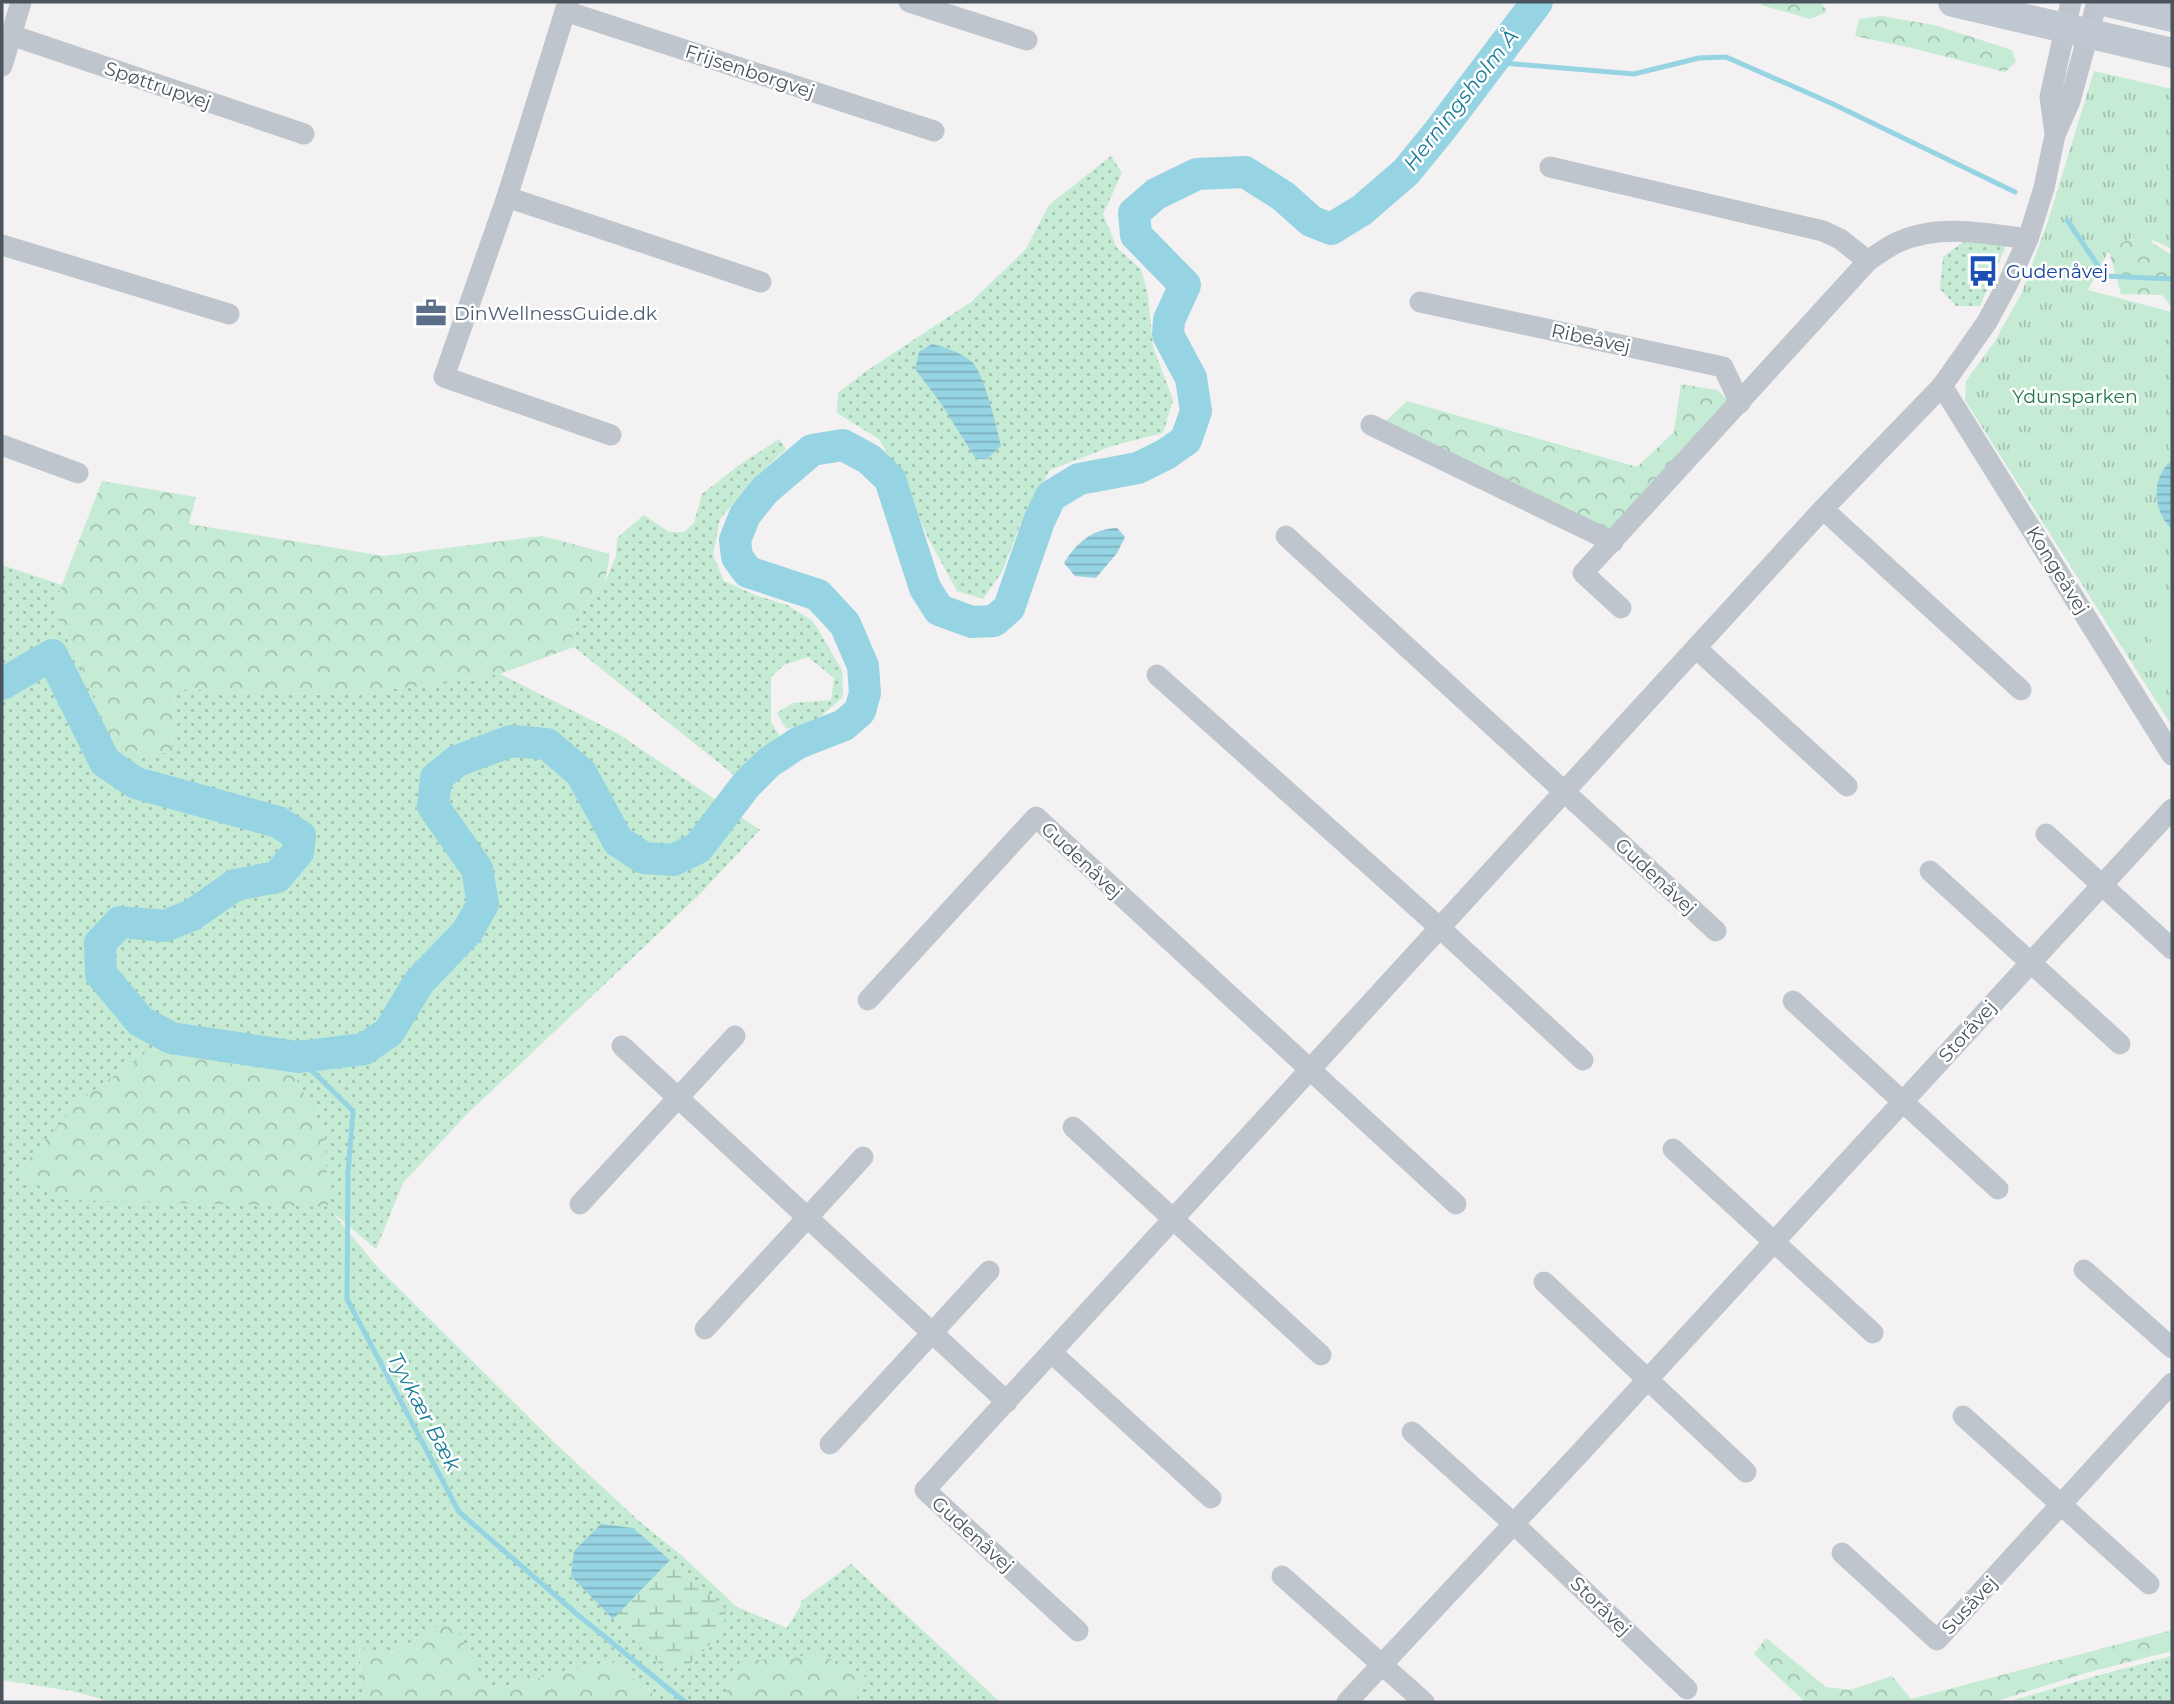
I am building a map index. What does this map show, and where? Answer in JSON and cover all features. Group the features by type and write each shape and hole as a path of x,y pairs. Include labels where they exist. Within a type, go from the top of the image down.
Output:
{"main road":[{"path":"1953,2 2074,21 2172,53"},
{"path":"2107,2 2172,17"}],"street":[{"path":"2,66 22,2"},
{"path":"909,2 1027,40"},
{"name":"Gudenåvej","path":"1078,1630 925,1490 1823,509 1942,386 1987,322 2028,239 2044,188 2055,135 2050,97 2074,21 2096,2"},
{"name":"Frijsenborgvej","path":"611,435 444,377 507,197 567,6 934,131"},
{"name":"Spøttrupvej","path":"11,36 304,134"},
{"path":"1550,167 1822,231 1840,239 1868,261"},
{"path":"507,197 761,282"},
{"path":"1621,608 1583,573 1868,261 1896,243 1946,231 2028,239"},
{"path":"2,245 229,314"},
{"name":"Ribeåvej","path":"1420,302 1723,367 1740,403"},
{"name":"Kongeåvej","path":"1942,386 2172,755"},
{"path":"1371,425 1612,542"},
{"path":"2,446 78,473"},
{"path":"1823,509 2021,690"},
{"name":"Gudenåvej","path":"1286,536 1716,931"},
{"path":"1696,648 1847,786"},
{"path":"1157,675 1583,1060"},
{"name":"Storåvej","path":"1348,1702 2172,809"},
{"name":"Gudenåvej","path":"868,1000 1036,817 1456,1204"},
{"path":"2046,834 2172,949"},
{"path":"1930,871 2120,1044"},
{"path":"1793,1002 1998,1189"},
{"path":"580,1203 735,1036"},
{"path":"622,1046 1007,1402"},
{"path":"1073,1127 1321,1355"},
{"path":"1673,1149 1873,1333"},
{"path":"705,1329 863,1157"},
{"path":"2084,1270 2172,1348"},
{"path":"830,1444 989,1271"},
{"path":"1544,1282 1746,1472"},
{"path":"1052,1353 1211,1498"},
{"name":"Susåvej","path":"1842,1553 1937,1640 2172,1383"},
{"path":"1963,1416 2149,1584"},
{"name":"Storåvej","path":"1412,1432 1514,1524 1687,1689"},
{"path":"1282,1576 1424,1702"}],"green space":[{"path":"1761,2 1821,2 1827,12 1810,19 1761,5"},
{"path":"1881,16 1934,25 2012,50 2016,62 2005,72 1855,36 1859,19"},
{"name":"Ydunsparken","path":"2094,71 2172,89 2172,249 2138,233 2119,245 2113,243 2088,290 2172,312 2172,726 1965,400 1966,381 1995,341 2022,292 2048,221"},
{"path":"1111,156 1122,173 1103,214 1117,248 1141,269 1148,295 1153,347 1173,400 1163,433 1112,446 1050,470 1024,515 1002,572 983,599 957,591 927,536 905,484 879,439 837,413 838,393 971,302 1026,249 1049,205","holes":["953,350 942,405 915,369"]},
{"path":"2155,189 2152,243 2172,255 2172,307 2162,295 2121,294 2101,224"},
{"path":"1967,239 2006,246 1980,306 1956,306 1940,289 1943,257"},
{"path":"1681,384 1717,390 1731,403 1610,537 1383,424 1407,401 1637,467 1674,432"},
{"path":"779,439 786,449 760,473 720,519 713,555 724,581 787,605 813,621 842,670 843,697 813,723 786,729 777,713 793,703 831,700 834,678 808,657 784,665 771,677 771,722 780,736 734,775 574,647 571,627 578,614 606,580 616,556 617,538 644,515 669,532 684,532 694,523 702,494"},
{"path":"102,481 196,497 189,524 384,556 542,536 610,554 605,581 571,627 574,647 500,674 433,685 337,695 175,689 172,752 114,758 95,696 53,608"},
{"path":"2,565 62,585 53,608 95,696 115,757 172,752 175,689 337,695 433,685 500,674 617,733 760,830 698,896 465,1116 403,1183 376,1249 332,1212 380,1270 558,1446 737,1607 787,1628 801,1605 800,1602 851,1564 1000,1702 855,1702 865,1677 740,1662 721,1702 663,1702 611,1661 489,1690 450,1620 388,1655 359,1647 363,1702 113,1702 72,1691 2,1680"},
{"path":"2172,600 2172,679 2139,619"},
{"path":"148,1051 293,1073 325,1132 328,1207 63,1200 17,1173 79,1101"},
{"path":"670,1560 726,1609 723,1632 684,1669 661,1665 613,1619"},
{"path":"451,1619 489,1690 611,1661 663,1702 363,1702 359,1646 389,1655"},
{"path":"2172,1630 2172,1651 2082,1674 1994,1702 1805,1702 1754,1654 1766,1638 1826,1687 1850,1690 1892,1676 1911,1699"},
{"path":"820,1654 865,1677 855,1702 721,1702 740,1662"},
{"path":"2172,1656 2172,1702 2008,1702 2081,1680"}],"water":[{"path":"932,344 953,351 977,368 990,402 1001,446 987,459 976,459 942,405 915,369 919,352"},
{"path":"2172,460 2172,530 2161,514 2157,485 2165,467"},
{"path":"1117,528 1125,537 1117,553 1096,578 1075,576 1064,563 1074,549 1092,534"},
{"path":"601,1524 633,1528 670,1560 613,1619 571,1576 574,1551"}],"waterway":[{"name":"Herningsholm Å","path":"2,684 52,655 105,762 136,783 278,822 300,836 298,852 277,877 235,885 192,915 165,926 120,922 100,943 101,974 140,1021 171,1038 298,1057 364,1049 389,1032 419,982 467,932 483,904 477,869 433,806 436,778 457,761 511,741 547,744 581,773 618,841 644,858 673,860 698,848 746,785 768,763 798,743 844,725 860,711 865,693 863,666 845,624 818,595 748,572 737,557 735,540 745,515 765,490 812,450 843,445 869,459 890,479 925,588 939,610 972,622 994,621 1009,608 1039,521 1051,496 1079,479 1138,468 1166,454 1186,440 1196,411 1191,378 1168,335 1169,320 1185,285 1136,235 1134,213 1156,194 1197,174 1245,172 1283,196 1311,221 1331,229 1362,210 1406,172 1537,2"},
{"path":"1491,62 1634,74 1699,58 1726,57 1833,104 2015,192"},
{"path":"2067,220 2105,276 2172,279"},
{"name":"Tyvkær Bæk","path":"298,1057 353,1111 348,1174 347,1299 459,1512 578,1615 685,1702"}],"place":[{"name":"Gudenåvej","path":"1983,271"},
{"name":"DinWellnessGuide.dk","path":"431,313"}]}
